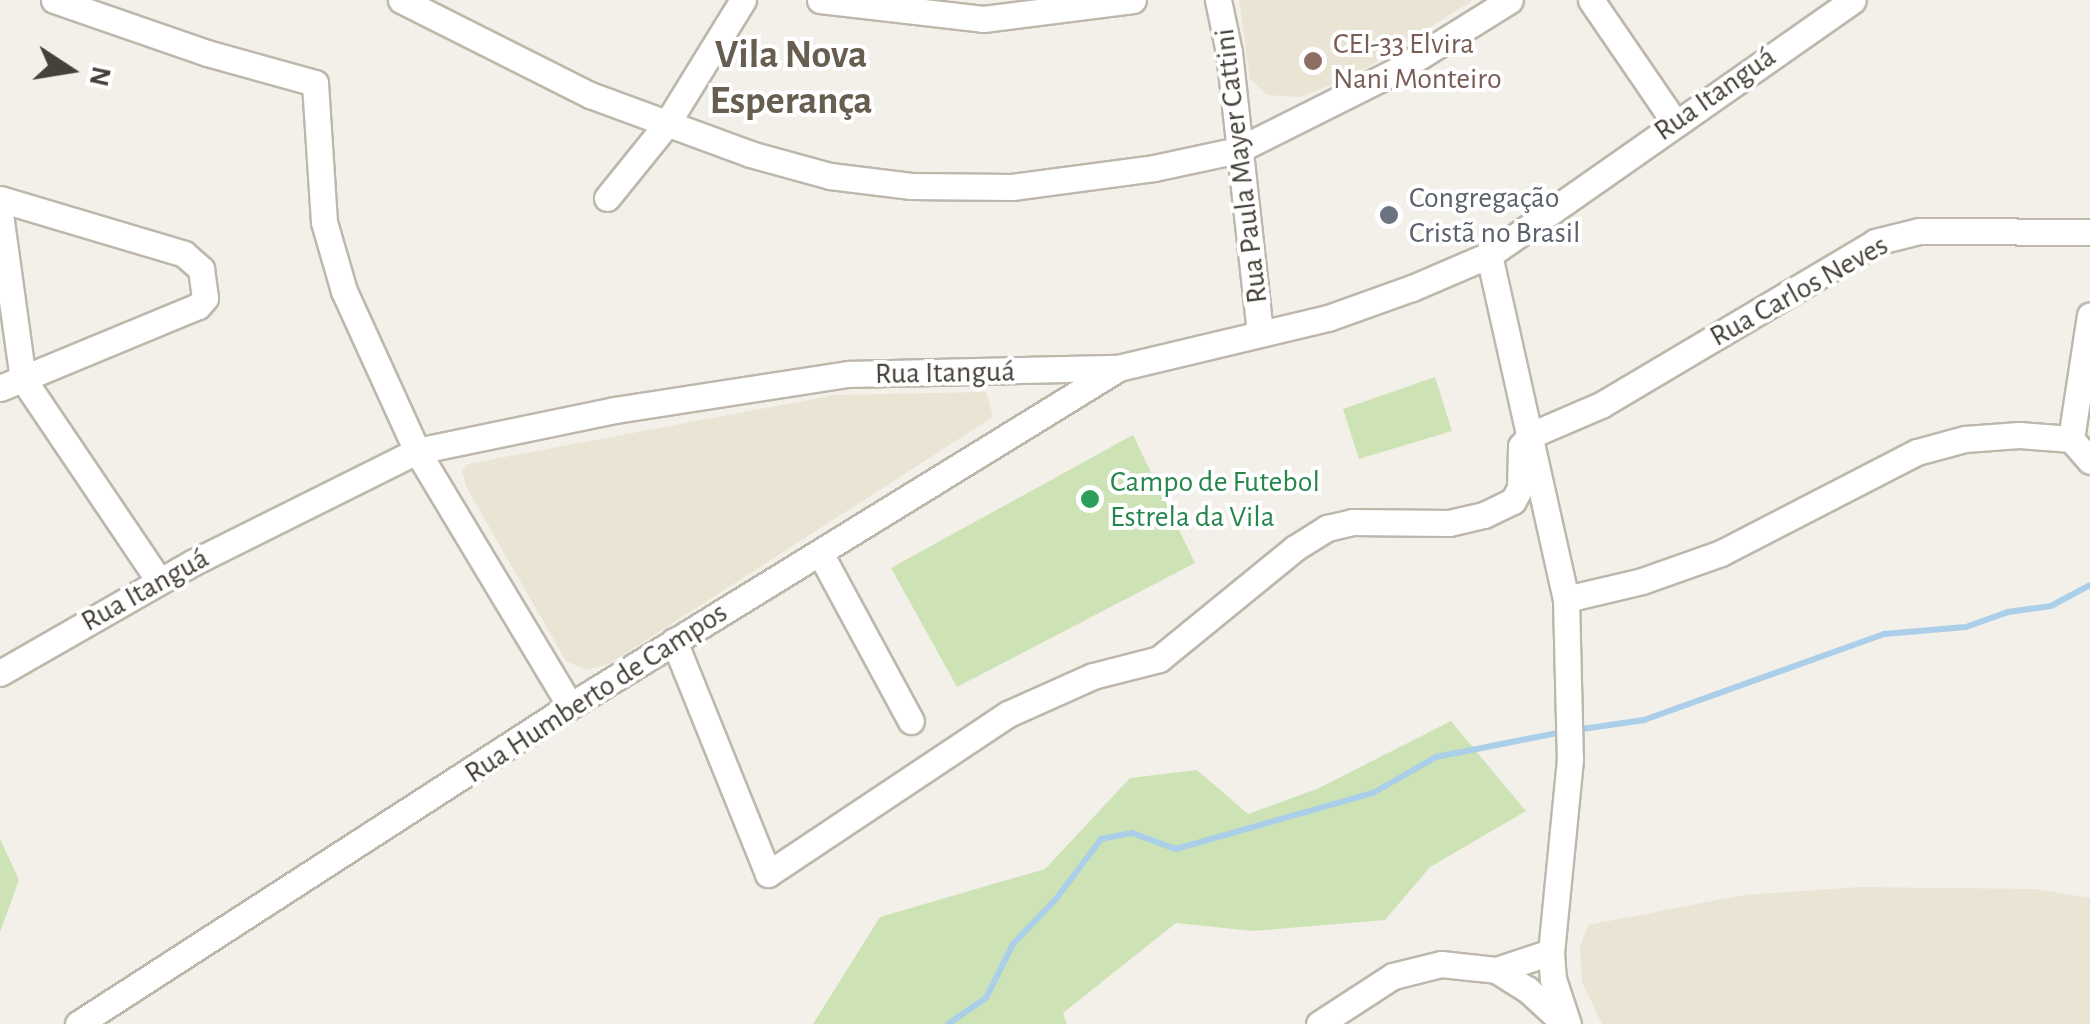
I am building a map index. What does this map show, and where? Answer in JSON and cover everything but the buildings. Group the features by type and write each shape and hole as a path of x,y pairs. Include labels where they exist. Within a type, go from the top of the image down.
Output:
{"street":[{"path":"54,0 94,7 208,54 316,83 324,222 344,291 418,452 570,706"},
{"path":"400,0 590,95 666,126 830,176 912,186 1012,188 1238,150 1396,70 1510,0"},
{"path":"606,198 666,126 744,0"},
{"path":"820,0 983,19 1132,0"},
{"name":"Rua Paula Mayer Cattini","path":"1218,0 1225,20 1260,332"},
{"path":"1591,0 1674,121"},
{"name":"Rua Itanguá","path":"0,673 159,582 418,452 615,410 848,374 1118,368 1328,318 1489,255 1674,121 1853,0"},
{"path":"0,200 184,254 202,268 206,298 198,306 12,383"},
{"path":"0,214 12,383 159,582"},
{"name":"Rua Carlos Neves","path":"1531,435 1601,405 1875,242 1919,231 2090,232"},
{"path":"1489,255 1566,599 1570,750 1551,952 1553,979 1567,1024"},
{"path":"2072,439 2090,316"},
{"name":"Rua Humberto de Campos","path":"78,1024 570,706 1118,368"},
{"path":"1011,372 1028,383 1034,402 1022,429"},
{"path":"674,642 768,874 1008,714 1092,676 1159,659 1294,548 1327,528 1352,522 1449,523 1484,515 1512,501 1520,488 1521,446 1531,435"},
{"path":"1566,599 1642,581 1722,553 1917,452 1965,439 2072,439 2090,461"},
{"path":"820,552 910,721"},
{"path":"1319,1024 1393,976 1440,964 1496,970 1538,960 1551,952"},
{"path":"1496,970 1527,989 1567,1024"}],"shaded area":[{"name":"CEI-33 Elvira Nani Monteiro","path":"1239,0 1473,0 1354,76 1300,97 1267,95 1250,79"},
{"path":"986,392 993,417 609,664 586,670 566,661 467,488 462,471 468,464 835,395"},
{"path":"1860,887 2037,889 2090,898 2090,1024 1602,1024 1582,982 1580,947 1588,925 1744,895"}],"green space":[{"path":"1435,377 1452,431 1359,459 1343,409"},
{"name":"Campo de Futebol Estrela da Vila","path":"1133,435 1195,563 957,687 891,568"},
{"path":"1451,721 1526,811 1430,867 1385,920 1253,931 1176,923 1063,1013 1067,1024 813,1024 880,917 1045,869 1130,778 1197,770 1248,814 1317,789"},
{"path":"0,839 19,880 0,932"}],"waterway":[{"path":"1575,730 1644,720 1884,634 1966,627 2008,612 2051,606 2090,585"},
{"path":"948,1024 986,998 1013,944 1056,899 1101,839 1132,833 1176,849 1373,793 1436,757 1562,732"}],"place":[{"name":"CEI-33 Elvira Nani Monteiro","path":"1313,61"},
{"name":"Congregação Cristã no Brasil","path":"1389,215"},
{"name":"Campo de Futebol Estrela da Vila","path":"1090,499"}],"district":[{"name":"Vila Nova Esperança","path":"791,78"}]}
